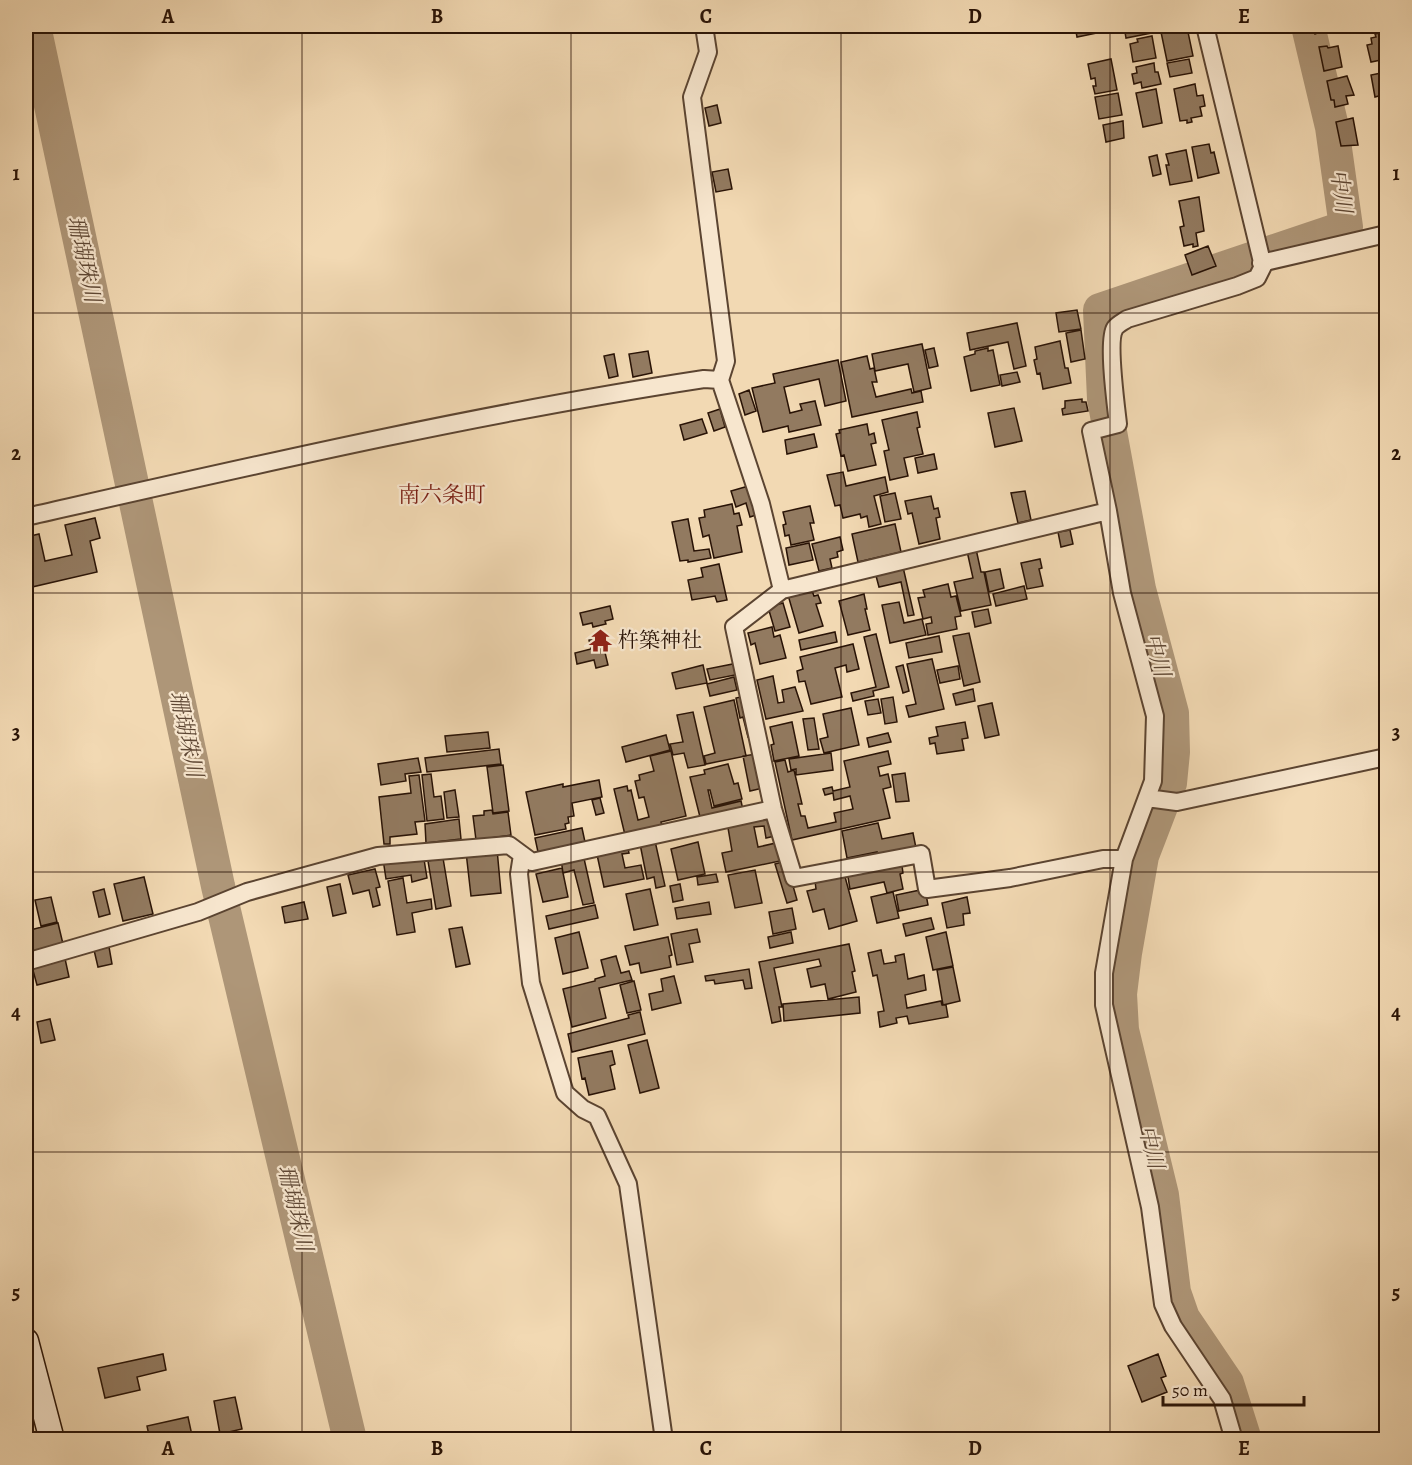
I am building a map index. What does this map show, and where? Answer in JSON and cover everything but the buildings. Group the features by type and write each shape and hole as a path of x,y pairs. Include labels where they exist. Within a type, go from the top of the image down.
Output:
{"street":[{"path":"704,26 708,52 692,97 726,361 720,380 761,504 782,590"},
{"path":"1205,26 1263,266 1257,278 1126,319 1116,326 1112,335 1118,423 1091,430 1122,594 1155,717 1153,781 1124,859 1104,973 1104,1005 1150,1207 1163,1304 1173,1326 1222,1399 1234,1440"},
{"path":"1261,263 1386,234"},
{"path":"26,517 373,439 604,394 704,379 720,380"},
{"path":"1108,511 782,590 734,627 773,809 794,878 921,854 927,889 1010,878 1103,859 1124,859"},
{"path":"1147,798 1177,802 1386,757"},
{"path":"26,962 198,912 247,891 378,856 509,845 532,862 773,809"},
{"path":"522,855 519,874 531,983 566,1093 583,1109 597,1116 628,1184 664,1440"},
{"path":"26,1341 52,1440"}],"waterway":[{"name":"珊瑚珠川","path":"34,26 218,886 350,1440"},
{"name":"中川","path":"1245,1440 1227,1383 1183,1318 1174,1292 1162,1195 1122,1030 1120,994 1125,953 1142,856 1170,783 1173,752 1172,713 1139,589 1104,399 1100,310 1346,227 1332,127 1308,26"}],"place":[{"name":"杵築神社","path":"600,640"}],"district":[{"name":"南六条町","path":"442,495"}]}
